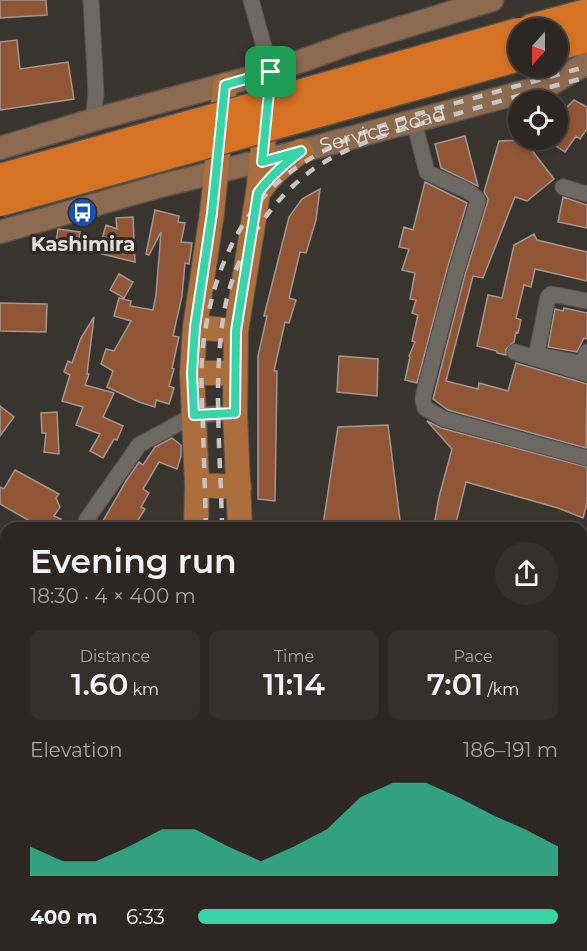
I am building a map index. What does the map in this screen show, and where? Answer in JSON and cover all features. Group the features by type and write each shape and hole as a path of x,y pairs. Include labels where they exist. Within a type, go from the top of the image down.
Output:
{"highway":[{"path":"568,18 587,13"},
{"path":"0,177 508,35"},
{"path":"568,43 587,38"},
{"path":"0,202 508,60"}],"main road":[{"path":"0,148 93,120 271,72 351,44 492,0"},
{"name":"Service Road","path":"0,232 160,186 262,162 549,86 587,63"},
{"path":"240,522 235,413 236,331 258,193 271,72"},
{"path":"196,522 197,485 192,373 195,327 217,173 225,85"},
{"path":"258,193 268,178 301,151"},
{"path":"195,327 236,331"},
{"path":"192,373 235,373"},
{"path":"197,485 239,487"}],"street":[{"path":"91,0 96,94 93,120"},
{"path":"251,0 271,72"},
{"path":"549,86 587,77"},
{"path":"414,122 428,172 474,194 478,201 456,272 424,393 425,408 444,419 587,458"},
{"path":"563,187 587,194"},
{"path":"587,301 551,294 548,297 537,352 539,355 580,363 587,352"},
{"path":"514,352 587,374"},
{"path":"86,522 139,445 194,415 235,413"}],"building":[{"path":"0,0 46,0 47,15 0,18"},
{"path":"17,40 20,69 68,62 74,99 0,110 0,42"},
{"path":"574,100 587,107 587,129 580,139 576,136 568,148 568,106"},
{"path":"465,136 478,186 441,168 435,144"},
{"path":"499,141 508,141 508,150 532,150 554,179 527,201 515,197 483,278 473,276 446,381 478,389 479,383 508,391 516,363 587,384 586,448 448,410 433,399 465,275 487,204 488,199 484,192"},
{"path":"425,182 467,203 417,383 405,380 409,356 415,342 412,341 418,315 412,313 416,300 410,299 415,273 402,270 409,249 399,247 404,227 413,230"},
{"path":"320,189 316,220 306,253 300,252 289,298 296,300 289,323 285,322 274,371 277,371 275,501 258,499 258,356 267,316 264,316 289,217 302,199"},
{"path":"563,197 587,205 587,228 558,222"},
{"path":"155,210 179,216 178,222 185,223 181,242 192,243 189,264 185,263 182,296 173,336 179,337 169,386 174,388 169,404 156,400 155,407 107,387 113,371 101,364 106,349 114,351 131,321 114,316 119,298 131,301 130,306 153,310 161,232 149,255 146,254"},
{"path":"133,217 135,262 98,253 106,225 117,229 116,218"},
{"path":"58,229 80,232 77,250 55,248"},
{"path":"534,234 537,240 587,252 587,281 535,269 531,287 524,285 516,318 521,320 518,333 516,332 514,342 506,349 506,355 477,346 488,295 502,298 514,245"},
{"path":"119,274 133,282 124,298 110,290"},
{"path":"0,303 47,304 46,332 0,331"},
{"path":"564,308 587,313 587,339 584,338 577,352 548,347 555,309 563,311"},
{"path":"94,317 87,374 89,374 85,385 114,393 103,417 123,426 117,440 114,439 103,458 90,451 100,434 76,425 83,407 62,401 70,375 64,372 68,361 72,363 81,338"},
{"path":"339,356 378,359 377,396 337,392"},
{"path":"0,406 14,417 0,436"},
{"path":"57,412 59,454 44,452 46,433 42,433 41,413"},
{"path":"427,421 441,428 587,467 587,503 583,518 558,508 466,482 456,522 435,520 452,449"},
{"path":"388,425 400,522 323,522 338,427"},
{"path":"172,438 181,445 181,456 177,469 159,462 143,489 149,493 141,507 145,509 138,520 142,522 102,522 139,462 143,465 155,447"},
{"path":"15,470 59,494 56,498 60,507 54,516 61,519 59,522 32,522 0,504 0,487 4,489"}],"railway":[{"path":"206,522 202,366 206,325 216,284 231,245 253,210 267,193 286,175 309,159 360,134 415,115 585,67"},
{"path":"222,522 218,371 223,319 227,297 242,256 265,217 279,200 312,170 363,143 419,124 587,77"}],"place":[{"name":"Kashimira","path":"83,213"}],"route":[{"path":"271,72 262,162 301,151 268,178 258,193 236,331 235,413 194,415 192,373 195,327 217,173 225,85 271,72"}]}
